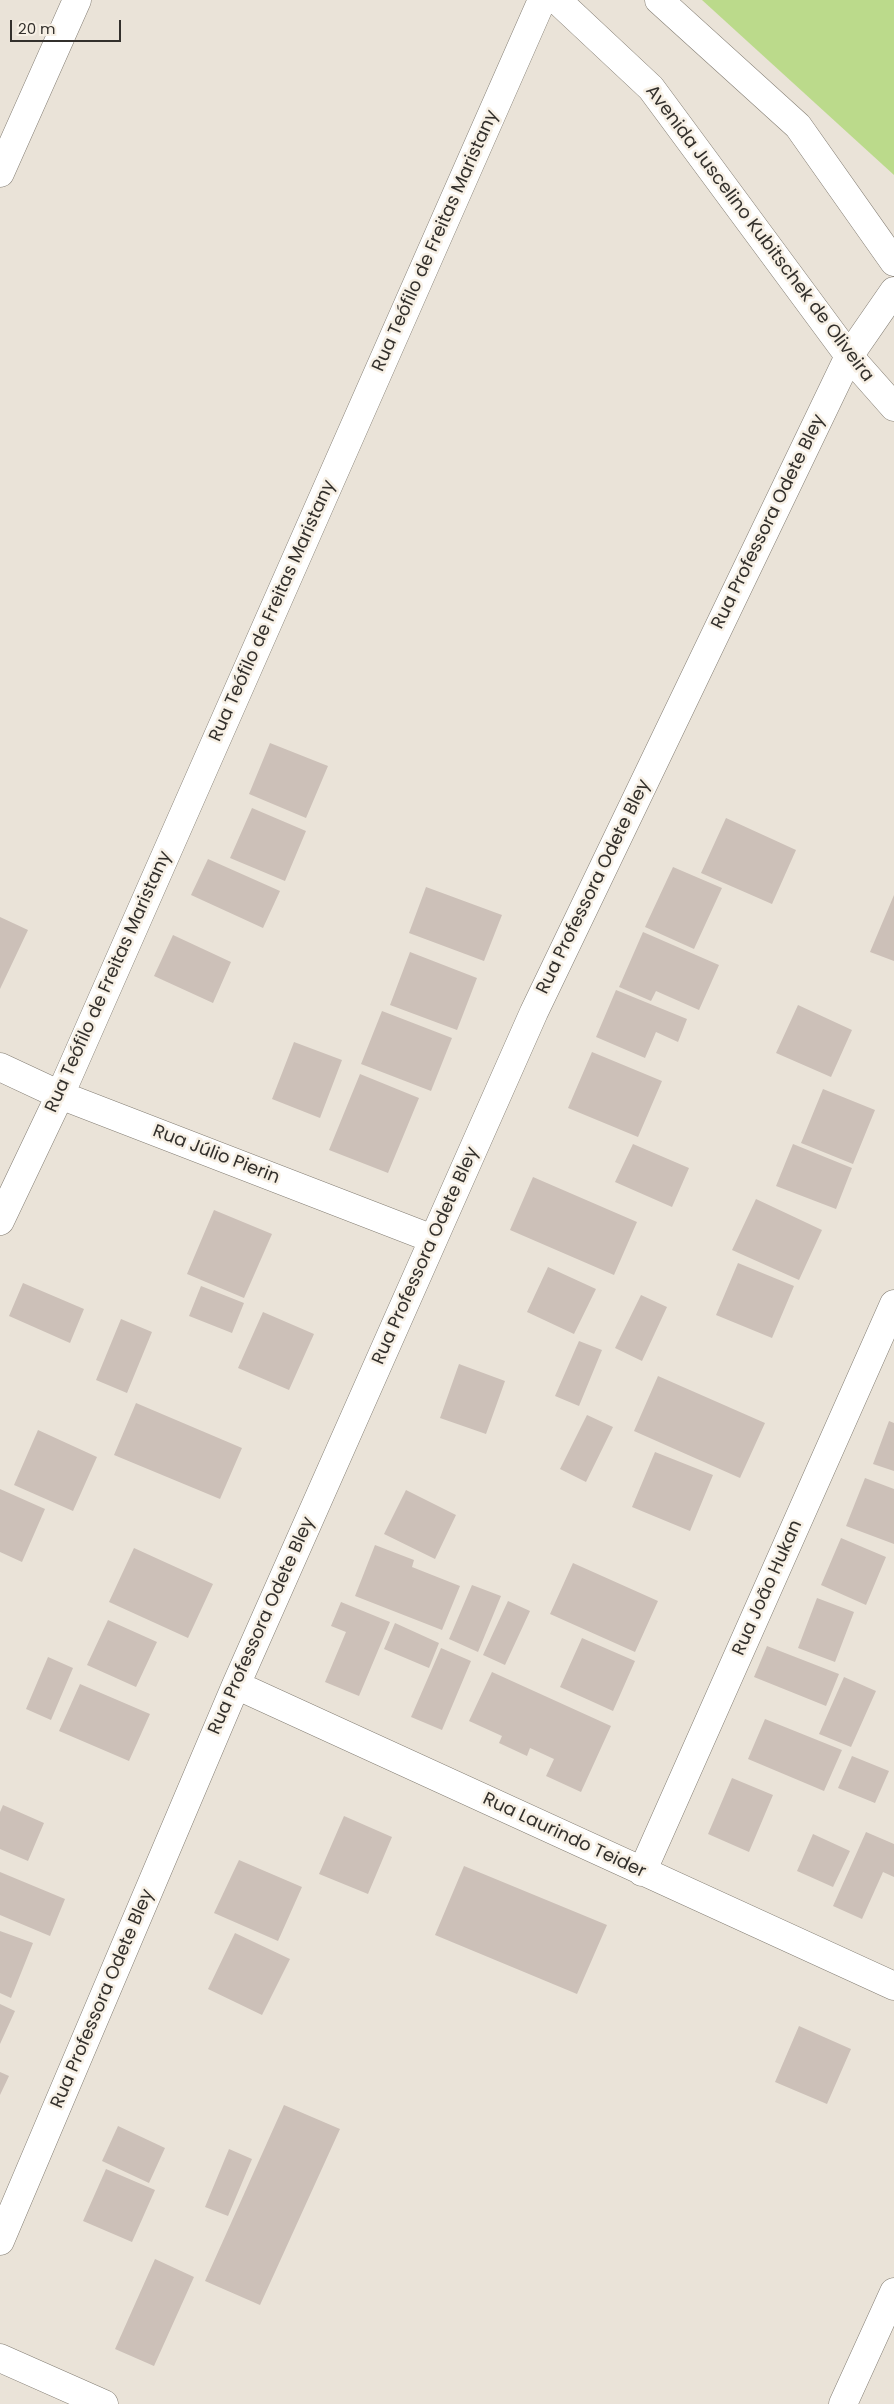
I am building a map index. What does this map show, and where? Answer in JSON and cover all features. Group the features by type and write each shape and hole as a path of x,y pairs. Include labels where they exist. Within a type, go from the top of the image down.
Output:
{"street":[{"path":"0,173 77,0"},
{"name":"Rua Teófilo de Freitas Maristany","path":"0,1221 60,1095 542,0"},
{"name":"Avenida Juscelino Kubitschek de Oliveira","path":"557,0 651,88 849,356 894,407"},
{"path":"659,0 798,126 894,262"},
{"name":"Rua Professora Odete Bley","path":"0,2241 236,1685 534,1012 849,356 894,291"},
{"name":"Rua Júlio Pierin","path":"0,1067 60,1095 434,1239"},
{"name":"Rua João Hukan","path":"642,1872 894,1304"},
{"name":"Rua Laurindo Teider","path":"236,1685 894,1986"},
{"path":"843,2404 894,2292"},
{"path":"0,2358 104,2404"}],"green space":[{"path":"702,0 894,0 894,175"}],"building":[{"path":"270,743 328,766 306,818 249,794"},
{"path":"252,808 306,831 285,881 230,858"},
{"path":"726,818 796,850 772,904 701,873"},
{"path":"208,859 280,891 263,928 191,895"},
{"path":"673,867 722,888 694,949 645,927"},
{"path":"426,887 502,915 484,961 409,933"},
{"path":"894,895 894,961 870,952"},
{"path":"0,917 28,930 0,989"},
{"path":"643,932 719,965 699,1010 656,991 651,1001 619,987"},
{"path":"173,935 231,962 213,1003 154,976"},
{"path":"410,952 477,978 457,1030 390,1005"},
{"path":"616,990 687,1019 678,1042 656,1032 645,1058 596,1037"},
{"path":"798,1005 852,1030 831,1077 776,1053"},
{"path":"382,1011 452,1038 431,1091 361,1064"},
{"path":"294,1042 342,1060 320,1118 272,1099"},
{"path":"592,1052 662,1081 638,1137 568,1108"},
{"path":"360,1074 419,1098 388,1173 329,1150"},
{"path":"823,1089 875,1110 853,1164 801,1143"},
{"path":"633,1144 689,1168 672,1207 615,1182"},
{"path":"793,1144 852,1168 836,1209 776,1186"},
{"path":"533,1177 637,1222 614,1275 510,1230"},
{"path":"756,1199 822,1230 799,1280 732,1250"},
{"path":"214,1210 272,1234 244,1298 187,1274"},
{"path":"738,1263 794,1286 772,1338 716,1315"},
{"path":"548,1267 596,1289 574,1334 527,1312"},
{"path":"23,1283 84,1309 70,1343 9,1316"},
{"path":"201,1286 244,1303 232,1333 189,1316"},
{"path":"641,1295 667,1307 642,1361 615,1348"},
{"path":"263,1312 314,1334 289,1390 238,1368"},
{"path":"121,1319 152,1332 127,1393 96,1380"},
{"path":"579,1341 602,1350 579,1406 555,1396"},
{"path":"459,1364 505,1381 486,1434 440,1418"},
{"path":"658,1376 765,1423 740,1478 634,1431"},
{"path":"136,1403 242,1448 220,1499 114,1455"},
{"path":"587,1415 613,1427 586,1482 560,1469"},
{"path":"889,1421 894,1423 894,1471 873,1464"},
{"path":"38,1430 97,1457 73,1511 14,1485"},
{"path":"655,1452 713,1475 690,1531 632,1507"},
{"path":"865,1478 894,1489 894,1544 846,1526"},
{"path":"0,1489 45,1509 22,1562 0,1552"},
{"path":"406,1490 456,1515 435,1559 384,1534"},
{"path":"841,1538 886,1557 866,1605 821,1585"},
{"path":"375,1545 414,1560 412,1567 460,1586 442,1630 355,1596"},
{"path":"134,1548 213,1584 188,1638 109,1602"},
{"path":"573,1563 658,1601 635,1652 550,1614"},
{"path":"472,1585 501,1596 478,1652 449,1639"},
{"path":"817,1598 854,1612 835,1662 798,1648"},
{"path":"508,1601 530,1611 505,1665 483,1655"},
{"path":"341,1602 390,1622 359,1696 325,1682 346,1632 331,1626"},
{"path":"108,1620 157,1642 136,1687 87,1665"},
{"path":"395,1623 439,1643 429,1668 384,1649"},
{"path":"582,1638 635,1661 613,1711 560,1687"},
{"path":"767,1646 839,1674 826,1706 754,1677"},
{"path":"441,1648 471,1661 442,1730 411,1717"},
{"path":"48,1657 73,1668 51,1720 26,1709"},
{"path":"492,1672 611,1726 581,1792 546,1776 554,1759 530,1748 527,1756 499,1743 502,1736 469,1721"},
{"path":"844,1677 876,1691 851,1747 819,1734"},
{"path":"80,1684 150,1714 129,1761 59,1731"},
{"path":"765,1719 842,1750 824,1791 748,1759"},
{"path":"852,1756 889,1771 875,1803 838,1788"},
{"path":"732,1778 773,1795 749,1852 708,1834"},
{"path":"3,1805 44,1823 28,1861 0,1849 0,1812"},
{"path":"344,1816 392,1837 368,1894 319,1874"},
{"path":"866,1832 894,1844 894,1877 883,1872 862,1919 833,1906"},
{"path":"813,1834 850,1851 833,1887 797,1871"},
{"path":"239,1860 302,1887 278,1941 214,1913"},
{"path":"464,1866 607,1925 577,1994 435,1935"},
{"path":"0,1872 65,1899 50,1936 0,1915"},
{"path":"0,1931 33,1943 11,1998 0,1993"},
{"path":"235,1933 290,1959 262,2015 208,1989"},
{"path":"0,2004 15,2011 0,2044"},
{"path":"799,2026 851,2049 827,2104 775,2082"},
{"path":"0,2072 9,2076 0,2095"},
{"path":"284,2105 340,2129 260,2305 205,2281"},
{"path":"118,2126 165,2148 149,2183 102,2161"},
{"path":"229,2149 252,2159 228,2216 205,2207"},
{"path":"106,2169 155,2190 132,2242 83,2221"},
{"path":"155,2259 194,2277 154,2366 115,2349"}]}
